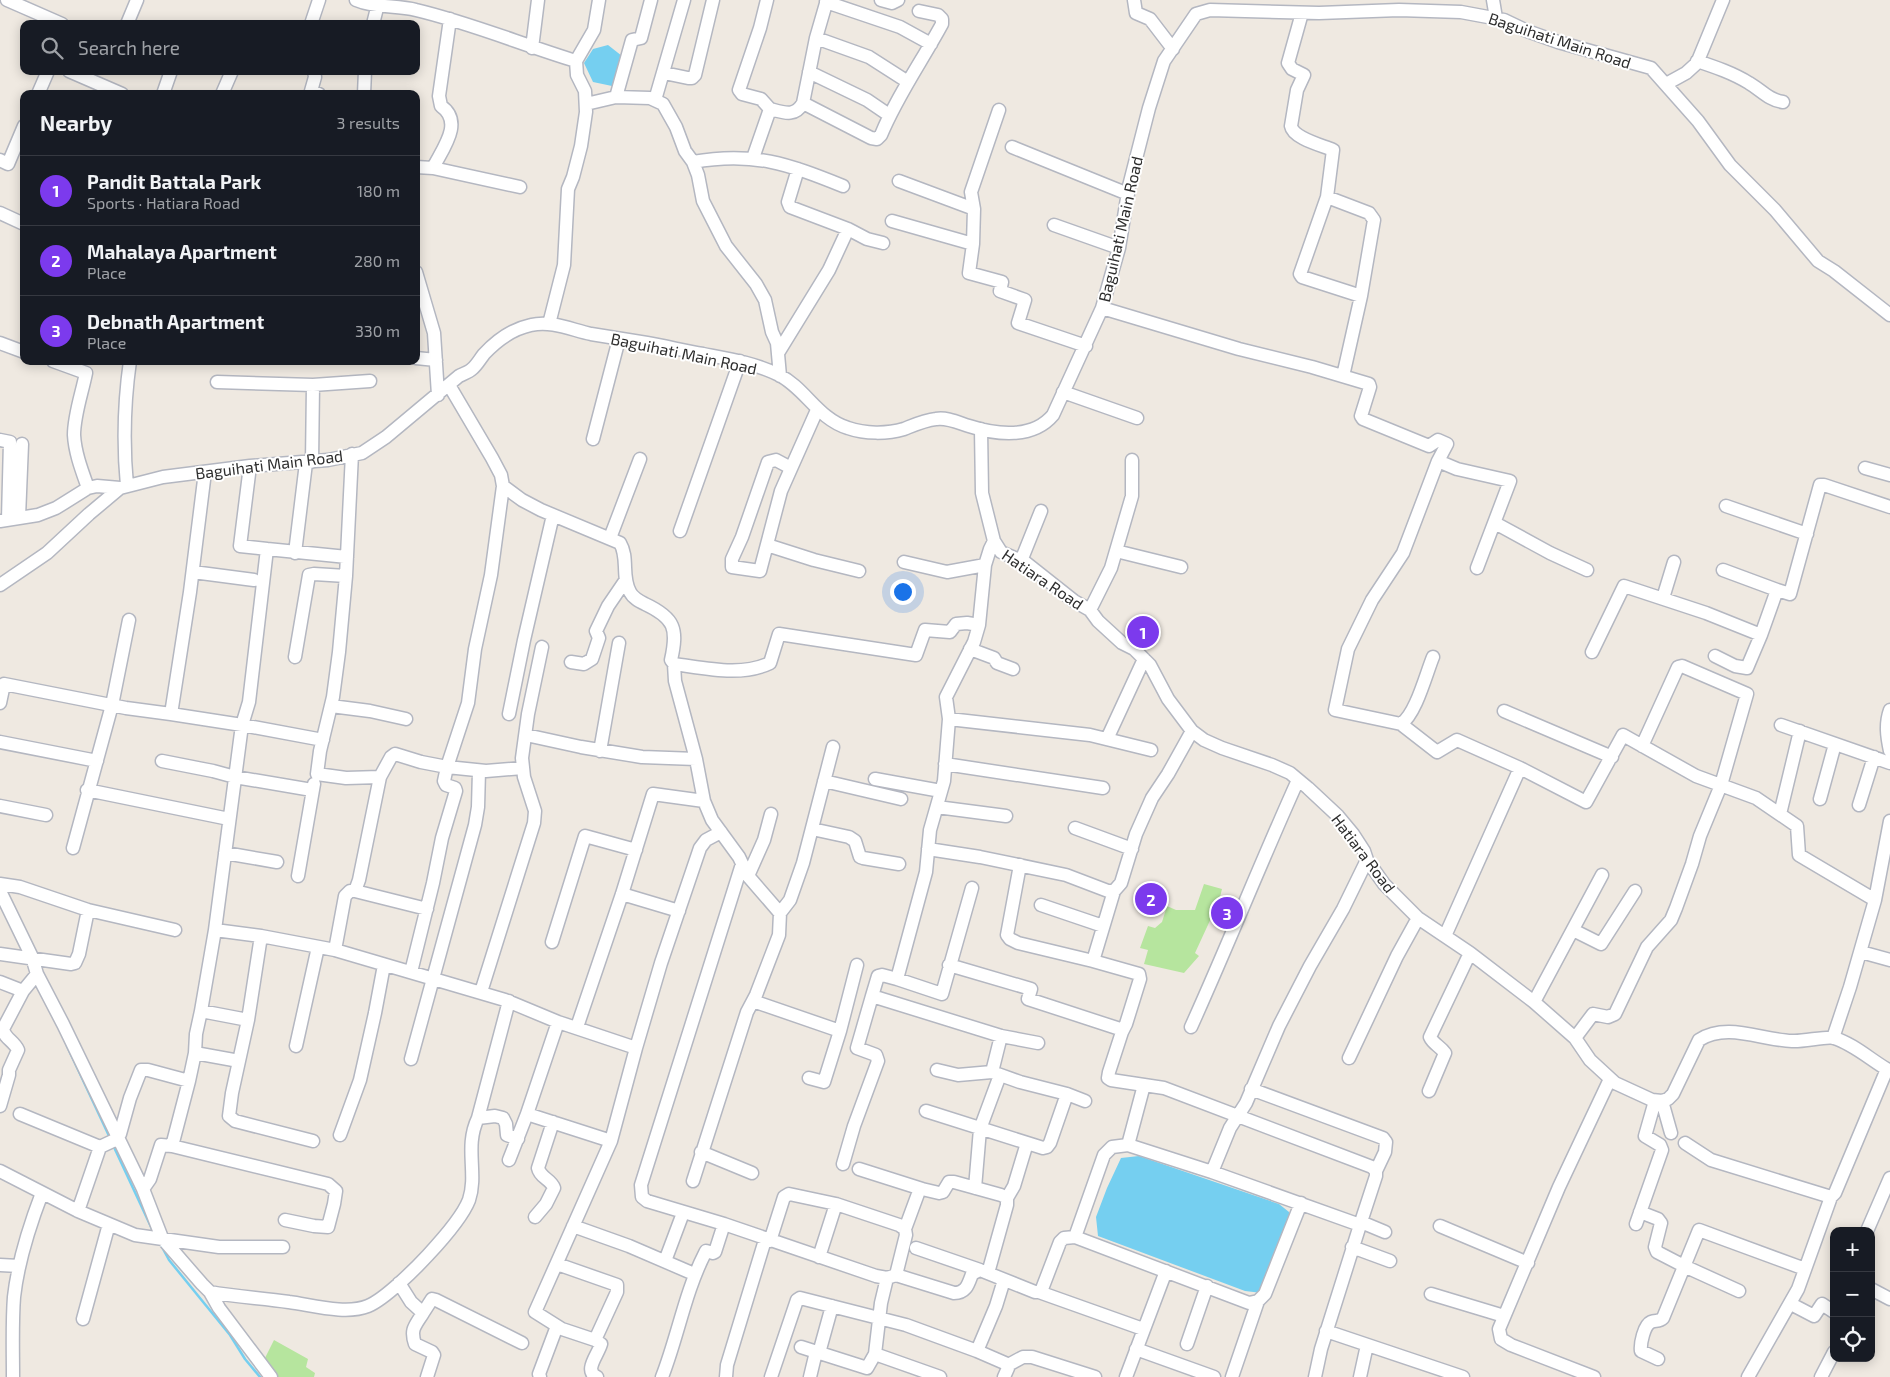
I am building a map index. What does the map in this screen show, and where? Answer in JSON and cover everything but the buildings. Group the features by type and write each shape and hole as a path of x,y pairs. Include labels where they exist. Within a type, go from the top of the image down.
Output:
{"street":[{"path":"6,0 53,20"},
{"path":"129,20 137,0"},
{"path":"312,20 319,0"},
{"path":"356,0 414,9 576,61"},
{"path":"532,48 538,0"},
{"path":"549,324 564,265 567,196 581,146 586,104 585,91 578,75 576,61 594,30 599,0"},
{"path":"616,97 632,40 641,38 651,0"},
{"path":"655,100 684,0"},
{"path":"664,73 688,78 692,78 695,75 713,0"},
{"path":"767,0 740,90 742,94 761,99 770,109 781,112 798,111 803,103 816,38 826,1 900,27 931,44"},
{"path":"881,0 892,3 898,0"},
{"path":"1134,0 1136,13 1150,19 1173,49"},
{"path":"1492,0 1496,18"},
{"path":"1666,84 1686,73 1698,61 1723,0"},
{"path":"374,20 378,4"},
{"name":"Baguihati Main Road","path":"0,585 47,554 89,514 124,487 162,477 250,466 328,460 362,453 378,443 449,385 472,369 492,346 509,332 533,324 549,324 740,361 780,376 790,383 817,410 846,428 872,432 896,431 938,418 982,429 1016,433 1037,428 1046,423 1053,415 1102,308 1119,248 1128,194 1149,108 1164,61 1196,14 1210,10 1302,13 1357,5 1462,12 1496,18 1558,42 1651,68 1698,121 1730,166 1775,210 1818,261 1834,271 1890,315"},
{"path":"803,103 871,138 877,139 881,135 889,115 942,24 942,19 938,15 919,11"},
{"path":"1302,13 1288,63 1292,69 1304,75 1297,90 1290,126 1298,136 1333,150 1327,198 1300,274 1302,277 1361,296"},
{"path":"433,168 452,129 452,119 448,111 441,106 439,96 450,19"},
{"path":"816,38 868,57 908,82"},
{"path":"1698,61 1726,71 1749,83 1773,100 1783,102"},
{"path":"810,72 866,100 889,115"},
{"path":"40,90 46,75"},
{"path":"77,75 113,90"},
{"path":"164,90 170,75"},
{"path":"224,90 230,75"},
{"path":"311,90 315,75"},
{"path":"364,90 365,75"},
{"path":"586,104 616,97 650,98 662,104 672,120 685,152 693,162 698,175 703,201 726,246 756,284 765,300 778,353 780,376"},
{"path":"754,158 770,109"},
{"path":"999,110 971,192 974,210 973,244 969,273 1002,282 1000,291 1026,300 1018,323 1086,346"},
{"path":"0,160 8,164 20,136"},
{"path":"1012,147 1128,194"},
{"path":"693,162 712,158 754,158 798,169 842,186"},
{"path":"420,167 433,168 520,186"},
{"path":"798,169 788,202 790,207 848,229 867,239 883,243"},
{"path":"898,182 974,210"},
{"path":"1327,198 1369,213 1374,220 1361,296 1343,376"},
{"path":"0,213 20,222"},
{"path":"892,221 973,244"},
{"path":"1054,225 1119,248"},
{"path":"778,353 828,270 848,229"},
{"path":"420,286 434,333 438,395"},
{"path":"1102,308 1240,349 1368,384 1370,386 1361,416 1363,420 1429,446 1438,440 1447,444 1438,461 1403,552 1372,600 1348,649 1335,710 1401,724 1437,752 1457,740 1520,768 1586,802 1623,735 1696,776 1756,798 1796,826 1799,855 1875,900"},
{"path":"593,439 619,338"},
{"path":"0,343 20,350"},
{"path":"420,358 436,360"},
{"path":"680,531 740,361"},
{"path":"63,365 86,373 74,436 77,453 88,488"},
{"path":"9,519 38,515 56,508 88,488 97,486 124,487 124,426 129,365"},
{"path":"216,382 313,385 370,380"},
{"path":"296,552 309,462 313,385"},
{"path":"411,972 442,838 456,792 455,788 446,785 444,781 468,703 475,649 492,567 503,486 501,475 492,458 449,385"},
{"path":"1063,392 1137,418"},
{"path":"791,468 776,460 768,462 742,537 732,559 732,566 760,571 781,491 817,410"},
{"name":"Hatiara Road","path":"982,429 982,493 994,541 1001,552 1026,563 1074,602 1090,610 1122,643 1134,649 1150,665 1168,699 1192,731 1204,740 1222,748 1290,773 1338,816 1364,851 1366,860 1384,884 1418,918 1470,953 1534,1002 1575,1038 1590,1060 1610,1079 1629,1091 1659,1101"},
{"path":"0,440 10,442 9,519"},
{"path":"9,519 22,444"},
{"path":"298,876 312,790 318,774 340,652 352,454"},
{"path":"610,538 640,459"},
{"path":"1090,610 1111,568 1132,496 1132,460"},
{"path":"1438,461 1457,469 1510,481 1477,568"},
{"path":"250,466 240,546 347,557"},
{"path":"1865,468 1890,475"},
{"path":"171,714 193,572 205,472"},
{"path":"1723,570 1790,594 1820,485 1890,507"},
{"path":"503,486 522,500 620,543 624,550 625,581 631,594 636,599 663,613 670,621 675,637 671,660 674,664 675,681 696,759 704,801 712,820 739,857 745,870 780,913"},
{"path":"1726,506 1806,534"},
{"path":"1021,561 1041,511"},
{"path":"509,714 553,515"},
{"path":"1495,523 1550,553 1587,570"},
{"path":"897,979 926,872 930,830 941,791 949,719 946,697 970,649 979,625 986,565 994,541"},
{"path":"767,545 814,560 859,571"},
{"path":"172,1146 195,1053 196,1034 214,930 242,725 249,702 267,549"},
{"path":"1116,552 1181,567"},
{"path":"904,562 947,572 986,565"},
{"path":"1663,598 1674,562"},
{"path":"193,572 254,580"},
{"path":"296,657 309,575 346,576"},
{"path":"571,662 584,664 592,659 599,638 596,631 608,606 625,581"},
{"path":"1592,652 1624,586 1663,598 1761,635"},
{"path":"1715,656 1735,666 1746,668 1761,635 1776,590"},
{"path":"73,848 112,705 129,620"},
{"path":"674,664 725,670 760,668 770,663 779,634 916,655 925,630 950,632 956,624 979,625"},
{"path":"600,751 619,643"},
{"path":"481,992 534,823 535,812 523,768 526,735 542,647"},
{"path":"970,649 994,658 998,663 1013,669"},
{"path":"1401,724 1406,720 1413,708 1433,657"},
{"path":"1107,739 1144,659"},
{"path":"1575,1038 1593,1014 1608,1017 1615,1014 1647,947 1671,920 1692,864 1700,836 1722,786 1748,697 1745,692 1682,666 1678,667 1642,746"},
{"path":"0,703 4,684 112,705 242,725 323,740"},
{"path":"331,706 370,711 406,719"},
{"path":"1890,710 1887,719 1890,751"},
{"path":"1504,711 1612,757"},
{"path":"949,719 1090,735 1151,750"},
{"path":"1781,725 1890,763"},
{"path":"1093,960 1114,891 1121,883 1152,798 1192,731"},
{"path":"1780,814 1800,731"},
{"path":"526,735 600,751 642,757 696,759"},
{"path":"0,742 97,761"},
{"path":"1820,799 1835,744"},
{"path":"693,1182 747,1012 779,935 780,913 790,900 803,863 833,746"},
{"path":"355,891 380,778 391,756 395,754 420,762 479,771 523,768"},
{"path":"1859,805 1874,758"},
{"path":"162,761 213,771 235,778 312,790"},
{"path":"945,764 1103,788"},
{"path":"1445,936 1520,768"},
{"path":"411,1059 475,825 478,807 479,771"},
{"path":"318,774 346,778 380,778"},
{"path":"875,778 941,791"},
{"path":"1192,1027 1298,780"},
{"path":"824,781 901,799"},
{"path":"88,790 229,820"},
{"path":"577,1027 622,894 653,794 704,801"},
{"path":"0,806 46,815"},
{"path":"937,807 1006,816"},
{"path":"772,814 764,840 745,870 640,1186 642,1197 646,1201 724,1224 876,1276 891,1276 954,1293 961,1293 966,1289 972,1274 984,1272"},
{"path":"1833,1038 1861,952 1875,900 1890,821"},
{"path":"1074,828 1132,849"},
{"path":"812,829 849,837 855,841 860,857 899,864"},
{"path":"592,1375 591,1366 601,1344 557,1326 535,1312 610,1141 678,911 700,848 706,840 721,832"},
{"path":"552,942 585,836 636,850"},
{"path":"928,849 1066,875 1108,891 1114,891"},
{"path":"225,853 277,862"},
{"path":"1212,1172 1230,1128 1246,1103 1279,1026 1310,966 1343,909 1366,860"},
{"path":"1020,865 1007,931 1010,939 1018,943 1093,960 1140,976 1108,1078 1164,1088 1376,1171"},
{"path":"1534,1002 1602,875"},
{"path":"0,884 20,887 88,910 175,930"},
{"path":"857,1048 878,976 882,975 897,979 942,994 972,888"},
{"path":"0,891 37,974 63,1024 110,1142 143,1189 158,1238 210,1292 219,1308 271,1377"},
{"path":"336,950 345,896 350,891 427,909"},
{"path":"1573,930 1601,944 1635,891"},
{"path":"622,894 678,911"},
{"path":"1041,905 1103,926"},
{"path":"4,955 72,964 76,962 88,910"},
{"path":"1349,1058 1393,964 1418,918"},
{"path":"214,930 261,936 336,950 509,1001 558,1022 636,1048"},
{"path":"261,936 248,1020 230,1109 230,1119 313,1142"},
{"path":"296,1046 318,947"},
{"path":"1861,952 1890,960"},
{"path":"1429,1091 1445,1053 1442,1048 1433,1043 1430,1037 1470,953"},
{"path":"340,1135 360,1080 384,965"},
{"path":"809,1078 824,1082 857,965"},
{"path":"949,965 1031,989 1028,999 1114,1027 1122,1032"},
{"path":"0,1106 9,1070 18,1050 4,1034 3,1029 23,991 37,974"},
{"path":"0,982 23,991"},
{"path":"872,996 1001,1036 1038,1043"},
{"path":"210,1292 343,1310 366,1307 382,1299 399,1283 436,1246 468,1202 472,1188 470,1145 509,1001"},
{"path":"753,1001 838,1036 857,1048 876,1055 878,1061 854,1126 843,1164"},
{"path":"201,1011 248,1020"},
{"path":"509,1160 527,1114 558,1022"},
{"path":"1659,1101 1668,1099 1673,1094 1699,1040 1706,1035 1730,1031 1791,1042 1833,1038 1874,1059 1888,1070 1835,1193 1831,1197 1791,1304 1748,1377"},
{"path":"975,1188 980,1129 996,1073 1001,1036"},
{"path":"195,1053 239,1061"},
{"path":"78,1211 141,1070 148,1070 189,1081"},
{"path":"937,1070 958,1075 996,1073 1085,1101"},
{"path":"1594,1377 1511,1345 1501,1339 1499,1329 1559,1187 1610,1079"},
{"path":"1128,1144 1144,1085"},
{"path":"1251,1089 1383,1138 1386,1142 1387,1147 1376,1171 1326,1331 1315,1377"},
{"path":"926,1111 1044,1148 1050,1143 1067,1094"},
{"path":"1659,1101 1672,1133"},
{"path":"1636,1224 1662,1150 1660,1145 1646,1136 1659,1101"},
{"path":"20,1114 110,1142"},
{"path":"527,1114 610,1141"},
{"path":"478,1118 495,1116 503,1118 508,1135 518,1139"},
{"path":"535,1217 546,1204 554,1188 554,1185 541,1175 538,1168 553,1122"},
{"path":"984,1272 1007,1205 1007,1198 1014,1186 1027,1143"},
{"path":"1685,1143 1711,1160 1831,1197"},
{"path":"1075,1237 1104,1155 1112,1147 1128,1144 1385,1232"},
{"path":"143,1189 150,1179 161,1145 172,1146 328,1184 336,1191 328,1227 285,1220"},
{"path":"701,1152 752,1173"},
{"path":"859,1169 939,1193 943,1192 949,1182 954,1182 1007,1198"},
{"path":"0,1171 78,1211 136,1235 219,1247 283,1247"},
{"path":"1869,1227 1890,1178"},
{"path":"801,1347 867,1368 875,1354 880,1319 891,1276 906,1235 905,1229 918,1191 922,1188"},
{"path":"13,1377 14,1296 19,1266 30,1224 42,1193"},
{"path":"726,1377 728,1360 784,1196 789,1194 836,1204 899,1225 905,1229"},
{"path":"819,1257 836,1204"},
{"path":"1232,1377 1258,1301 1265,1294 1301,1204"},
{"path":"1640,1212 1658,1219 1661,1223 1656,1247 1657,1252 1738,1291"},
{"path":"665,1261 683,1213"},
{"path":"83,1319 109,1224"},
{"path":"662,1377 688,1299 694,1274 706,1251 715,1252 724,1224"},
{"path":"573,1226 694,1274"},
{"path":"1440,1226 1528,1263"},
{"path":"1658,1358 1641,1350 1640,1346 1648,1325 1652,1322 1659,1322 1663,1318 1699,1230 1805,1269"},
{"path":"1039,1292 1042,1289 1060,1242 1064,1238 1075,1237 1208,1286 1242,1302 1258,1301"},
{"path":"1352,1247 1390,1261"},
{"path":"916,1248 1143,1329"},
{"path":"557,1264 617,1285 617,1292 595,1340"},
{"path":"0,1265 19,1266"},
{"path":"1126,1377 1166,1271"},
{"path":"977,1350 996,1306 1004,1280"},
{"path":"399,1283 411,1302 423,1313"},
{"path":"1187,1344 1208,1286"},
{"path":"1875,1291 1890,1299"},
{"path":"1431,1294 1504,1316"},
{"path":"771,1377 797,1300 804,1298 906,1325 977,1350 1006,1371 1023,1357 1032,1357 1095,1377"},
{"path":"428,1377 434,1355 432,1352 415,1344 412,1329 432,1299 522,1343"},
{"path":"1791,1304 1814,1316 1822,1304 1830,1309"},
{"path":"810,1377 832,1306"},
{"path":"540,1377 539,1374 557,1326"},
{"path":"1326,1331 1463,1377"},
{"path":"1360,1377 1367,1345"},
{"path":"1136,1350 1214,1377"},
{"path":"875,1354 940,1377"},
{"path":"1821,1377 1830,1360"}],"green space":[{"path":"1204,884 1222,889 1219,901 1195,953 1199,956 1184,973 1144,964 1148,950 1140,948 1148,926 1155,928 1162,922 1167,906 1176,910 1195,910"},
{"path":"274,1340 308,1359 306,1367 315,1373 314,1377 277,1377 264,1360"}],"water":[{"path":"608,45 622,56 612,86 593,82 584,63 593,49"},
{"path":"1139,1156 1279,1204 1289,1212 1290,1228 1262,1293 1245,1291 1098,1236 1096,1217 1121,1158"}],"waterway":[{"path":"67,1046 110,1138"},
{"path":"113,1145 152,1229"},
{"path":"162,1247 169,1260 230,1335 245,1359 260,1377"}],"place":[{"name":"Pandit Battala Park","path":"1143,632"},
{"name":"Mahalaya Apartment","path":"1151,899"},
{"name":"Debnath Apartment","path":"1227,913"}]}
